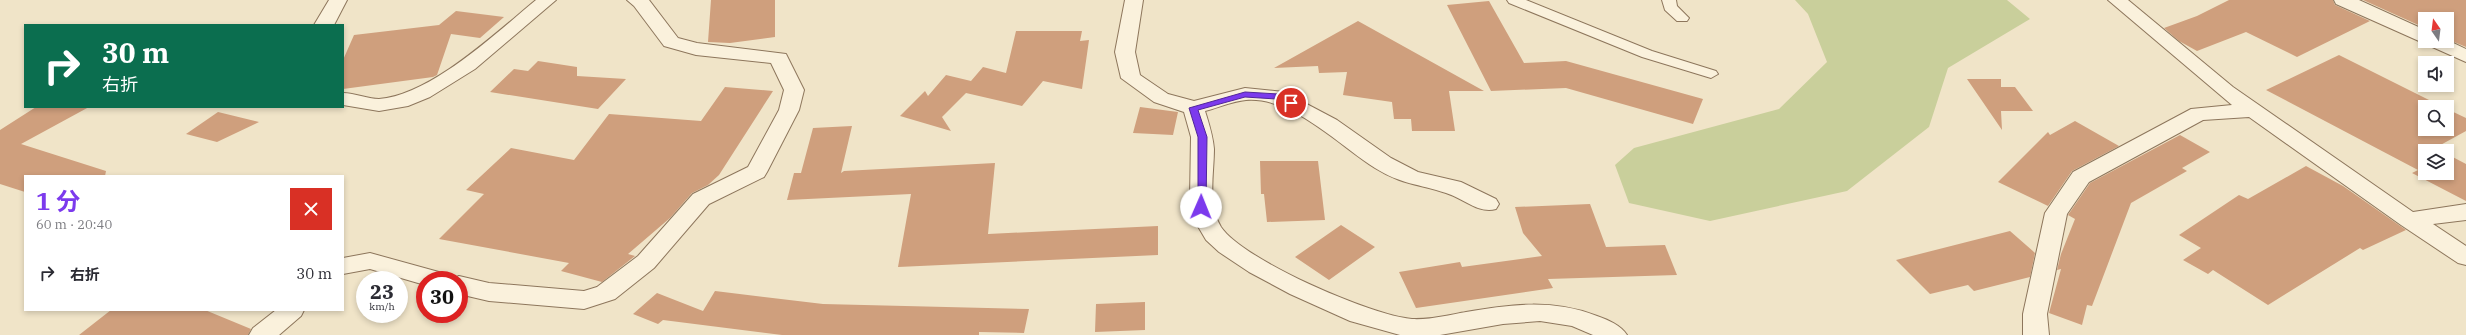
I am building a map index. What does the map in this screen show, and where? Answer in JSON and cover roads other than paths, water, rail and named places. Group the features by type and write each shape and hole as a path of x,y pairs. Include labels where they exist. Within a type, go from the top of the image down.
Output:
{"street":[{"path":"325,24 338,0"},
{"path":"344,99 379,105 416,96 449,78 547,0"},
{"path":"468,287 489,292 584,300 606,292 646,262 701,199 756,172 789,110 794,90 780,58 696,49 672,42 641,2 636,0"},
{"path":"1134,0 1125,52 1132,78 1161,98 1193,108 1245,94 1278,96 1330,125 1383,163 1412,178 1453,187 1488,204"},
{"path":"2117,0 2226,92 2409,220 2466,257"},
{"path":"2343,0 2418,34"},
{"path":"2448,48 2466,56"},
{"path":"1193,108 1202,137 1201,207 1214,235 1256,267 1316,297 1366,317 1406,327 1445,325 1521,312 1550,312 1595,323 1614,335"},
{"path":"2036,335 2035,314 2056,213 2080,177 2198,114 2252,110"},
{"path":"2409,220 2466,212"},
{"path":"344,266 370,261 416,274"},
{"path":"262,335 291,311"}],"lane":[{"path":"1514,0 1647,54 1711,74"},
{"path":"1669,0 1670,7 1682,18"}]}
